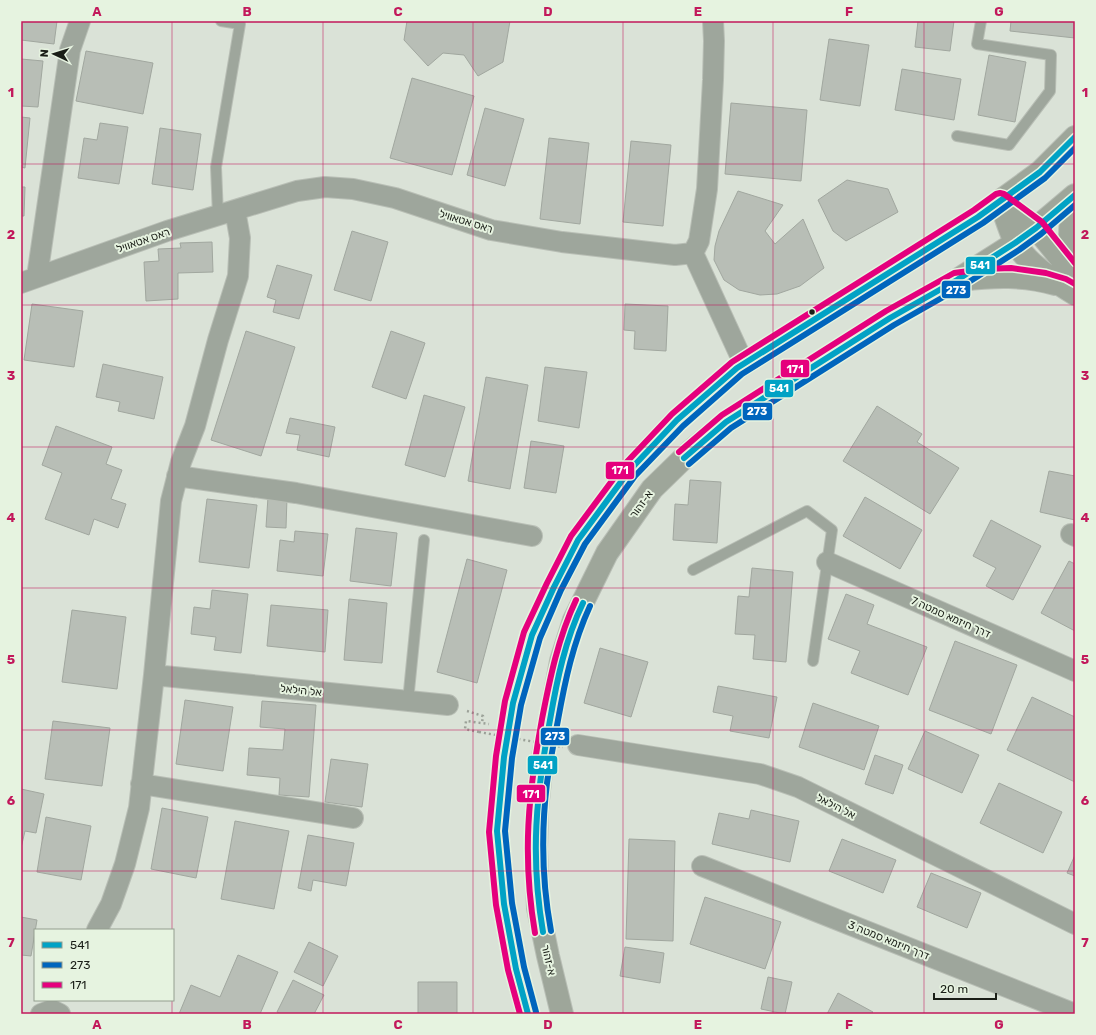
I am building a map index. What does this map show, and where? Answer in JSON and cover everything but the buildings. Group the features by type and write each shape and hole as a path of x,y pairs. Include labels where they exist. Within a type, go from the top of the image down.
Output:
{"main road":[{"path":"528,1014 516,968 504,904 497,831 504,757 513,703 532,635 578,540 629,471 677,420 737,368 978,217 1040,172 1075,138"},
{"name":"א-זהור","path":"562,1014 538,908 536,849 538,802 542,762 561,661 574,620 607,553 652,489 691,452 726,422 890,318 957,280 1015,243 1036,228 1075,195"},
{"path":"1000,201 1036,228 1072,283"},
{"path":"1000,201 1015,243 1042,272 1072,283"},
{"path":"1072,283 1070,235 1071,219 1075,203"},
{"path":"957,280 1011,276 1044,281 1072,283"}],"street":[{"path":"29,280 70,50 80,21"},
{"path":"712,21 714,41 713,80 707,189 699,241 693,253 744,364"},
{"name":"ראס אטאוויל","path":"29,280 168,231 297,191 326,187 353,189 395,198 491,230 562,242 675,255 693,253"},
{"path":"98,929 111,904 125,864 139,808 154,675 170,501 177,476 195,426 218,340 238,276 240,238 227,213"},
{"path":"177,476 296,493 532,536"},
{"name":"דרך חיזמא סמטה 7","path":"827,562 1075,671"},
{"name":"אל הילאל","path":"154,675 448,704"},
{"name":"אל הילאל","path":"571,746 760,774 792,785 1075,924"},
{"path":"141,784 353,818"},
{"name":"דרך חיזמא סמטה 3","path":"702,866 1075,1014"}],"lane":[{"path":"221,21 240,24 216,167 227,213"},
{"path":"956,136 1009,145 1050,91 1051,55 977,44 981,21"},
{"path":"693,570 807,511 832,530 813,661"},
{"path":"408,700 424,540"}],"path":[{"path":"482,723 466,722 465,729 571,746"}],"transit line":[{"name":"541","path":"528,1014 516,969 504,904 497,831 504,757 513,703 532,635 578,540 629,471 677,420 737,368 978,217 1040,172 1075,137"},
{"name":"273","path":"536,1012 524,967 512,903 505,831 512,758 521,705 540,638 561,590 585,544 635,476 683,426 742,374 983,223 1045,178 1075,148"},
{"name":"171","path":"520,1014 508,970 496,905 489,832 496,756 505,701 524,632 571,536 623,466 672,414 732,362 974,210 996,194 1004,194 1042,222 1075,263"},
{"name":"541","path":"684,458 726,422 890,318 957,280 1015,243 1036,228 1075,195"},
{"name":"273","path":"689,464 731,428 894,325 961,287 1019,250 1041,234 1075,205"},
{"name":"171","path":"679,452 722,415 886,311 954,273 984,269 1011,268 1046,273 1066,279 1075,284"},
{"name":"171","path":"535,933 531,905 528,851 528,826 533,774 542,719 559,644 576,600"},
{"name":"541","path":"543,932 539,904 536,851 536,826 541,774 562,660 571,631 583,603"},
{"name":"273","path":"551,931 543,857 547,783 561,705 574,648 590,606"}]}
